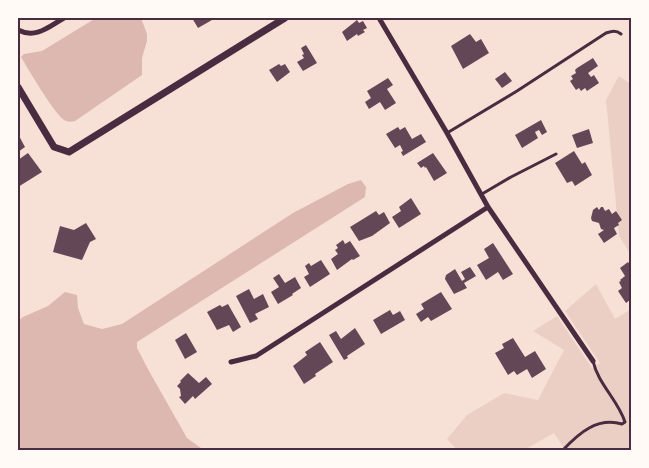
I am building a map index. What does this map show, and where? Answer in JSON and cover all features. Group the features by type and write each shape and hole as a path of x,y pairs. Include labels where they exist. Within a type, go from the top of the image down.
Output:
{"street":[{"path":"18,30 26,34 38,33 64,18"},
{"path":"18,87 54,147 69,152 285,18"},
{"path":"379,18 447,132 488,207 593,361"},
{"path":"230,362 256,356 488,207"}],"lane":[{"path":"447,132 517,91 606,33 612,31 621,34"},
{"path":"481,194 511,176 542,163 556,154"},
{"path":"563,450 576,436 590,427 612,421 622,424 625,422 621,409 596,371 593,361"}],"shaded area":[{"path":"96,18 141,18 147,34 142,58 142,75 75,121 66,121 48,100 21,57 24,54 42,51"},
{"path":"619,76 631,84 631,255 619,236 606,100"},
{"path":"361,180 366,187 365,197 137,342 137,348 187,438 201,448 211,450 18,450 18,321 23,317 48,306 65,292 77,295 78,308 84,324 102,329 122,324 293,213 348,184"},
{"path":"596,284 615,319 631,309 631,450 565,450 554,433 524,450 457,450 447,439 467,415 504,393 538,400 564,350 533,331 557,316 592,368 600,363 565,311"}],"building":[{"path":"192,18 210,18 212,20 198,28"},
{"path":"357,20 359,23 363,21 367,28 363,30 365,32 358,36 357,34 347,41 342,32"},
{"path":"470,34 476,42 481,39 489,53 463,69 451,46"},
{"path":"306,45 317,63 303,71 297,62 304,58 301,48"},
{"path":"593,58 598,66 588,73 591,77 594,75 599,83 587,91 585,88 581,91 579,88 576,90 570,81 573,79 571,76 576,73 575,70 577,68"},
{"path":"279,64 281,66 285,64 290,72 277,82 269,70"},
{"path":"505,72 512,81 502,88 495,79"},
{"path":"388,78 393,85 387,89 396,103 385,110 380,102 369,109 365,102 371,98 367,91"},
{"path":"541,120 547,132 542,135 539,130 535,132 538,138 522,148 515,135"},
{"path":"398,127 400,130 405,127 412,139 421,134 426,142 403,156 400,145 395,148 386,134"},
{"path":"589,129 593,143 577,148 572,135"},
{"path":"18,134 25,147 18,152"},
{"path":"574,151 582,164 585,162 592,175 575,186 572,181 567,183 555,163"},
{"path":"28,153 42,172 18,187 18,160"},
{"path":"433,153 447,173 434,181 426,167 421,168 417,163"},
{"path":"411,198 421,214 399,228 392,217 401,211 399,207"},
{"path":"597,207 599,210 603,207 605,211 609,209 612,214 616,211 622,220 614,228 617,234 604,243 598,234 604,230 601,229 599,223 592,221 591,218 593,210"},
{"path":"376,211 379,215 384,212 390,223 372,236 359,241 350,227"},
{"path":"86,223 96,239 90,242 82,260 53,252 60,226 74,230"},
{"path":"343,240 345,244 350,241 360,256 352,259 337,270 331,259 338,254 335,250 338,248 336,245"},
{"path":"493,243 513,274 503,280 498,272 486,280 477,265 489,258 484,249"},
{"path":"321,260 330,274 310,287 304,277 309,274 305,266 309,263 311,266"},
{"path":"628,262 632,267 632,303 630,300 626,303 618,291 622,288 619,282 625,276 620,268"},
{"path":"470,267 476,276 464,283 467,288 454,294 445,279 446,275 455,269 462,281 465,279 461,272"},
{"path":"279,274 285,283 295,277 301,288 278,304 271,292 279,287 273,278"},
{"path":"249,289 254,299 263,294 269,307 255,314 258,319 250,323 236,296"},
{"path":"441,292 452,309 431,321 428,317 421,322 416,314 424,309 421,304"},
{"path":"228,304 241,327 233,332 229,325 217,330 207,312 220,305 222,307"},
{"path":"390,310 393,315 400,311 405,320 381,334 373,320"},
{"path":"355,328 365,344 344,360 329,335 336,331 341,339"},
{"path":"186,333 197,352 185,359 175,340"},
{"path":"513,338 525,357 535,351 546,369 532,378 527,369 517,375 514,371 508,375 495,353 504,348 502,344"},
{"path":"320,342 333,362 304,384 293,366 307,355 305,352"},
{"path":"188,373 199,383 206,377 212,384 195,399 193,396 185,404 179,397 181,396 180,389 177,386"}]}
